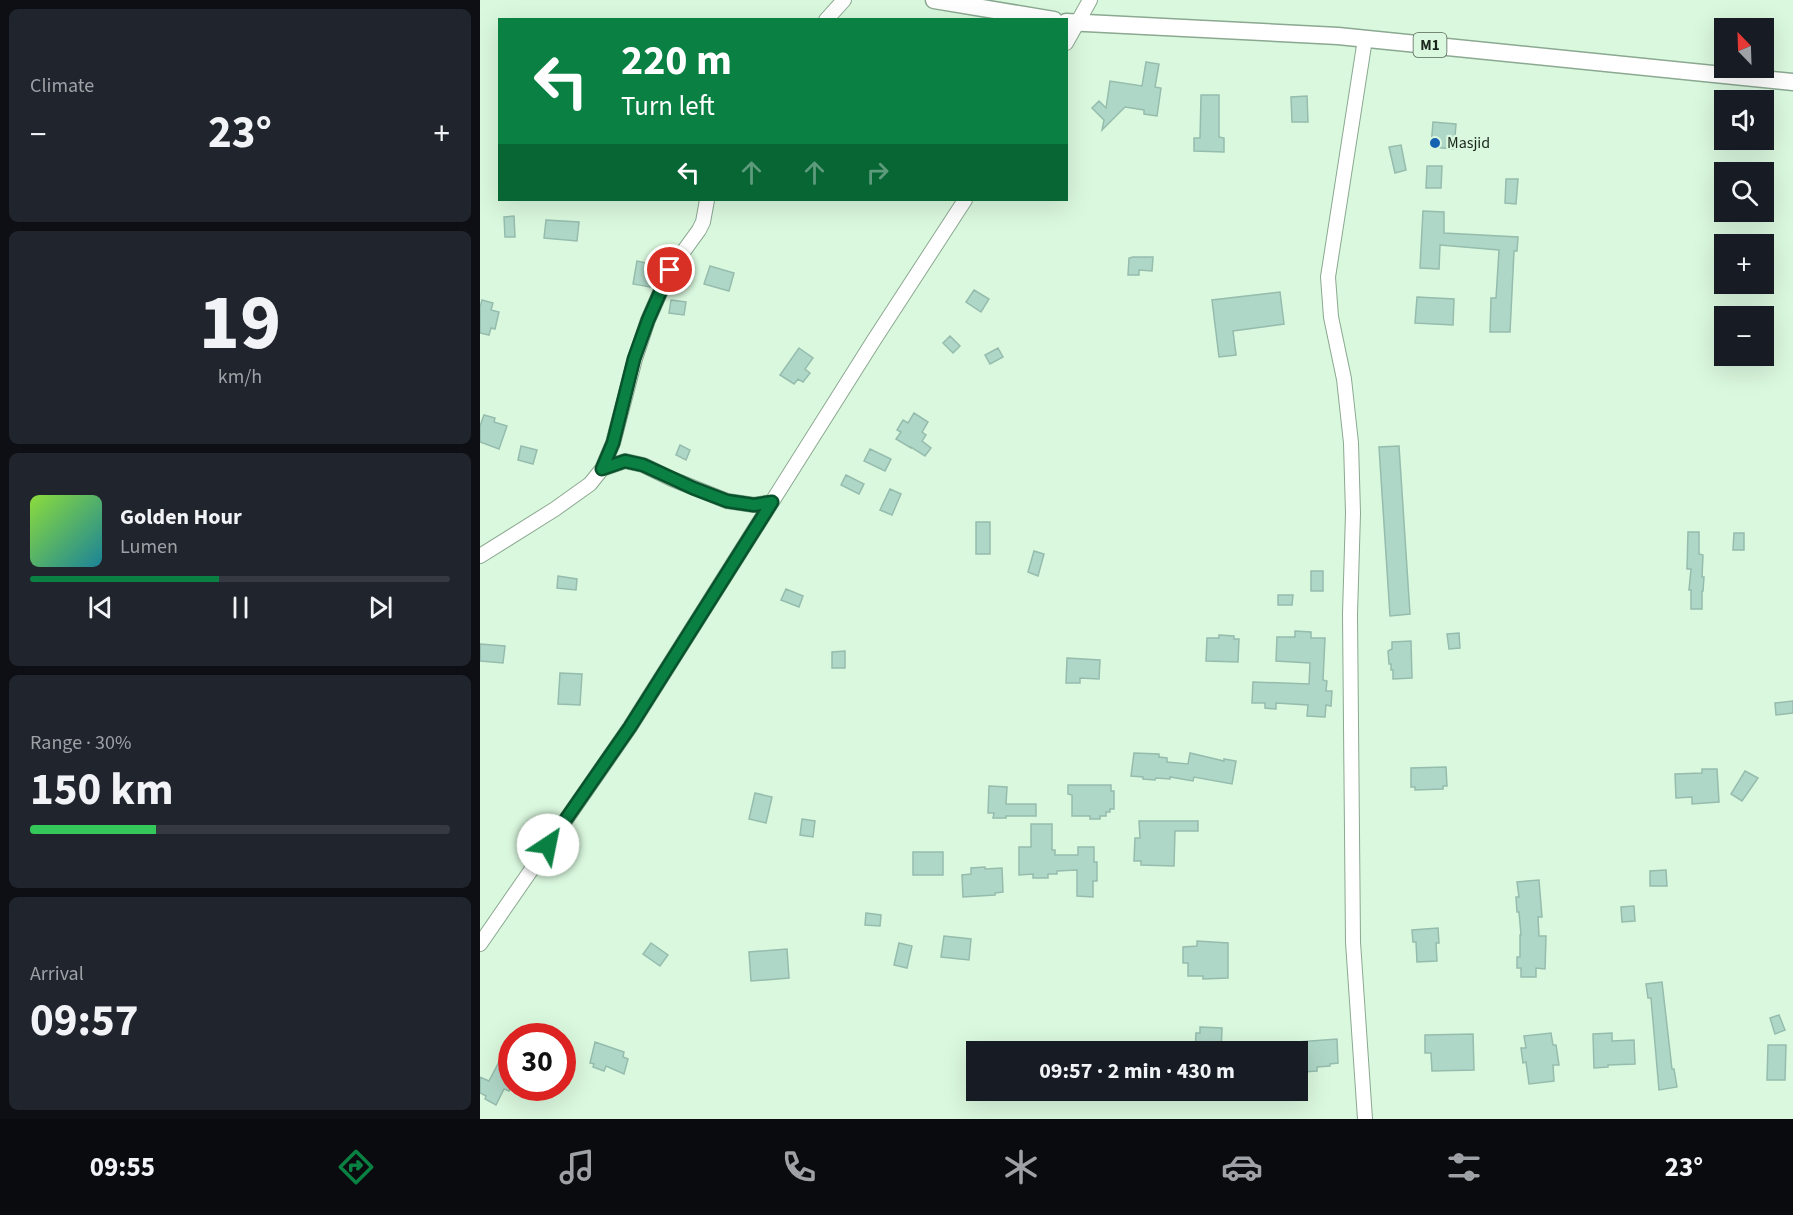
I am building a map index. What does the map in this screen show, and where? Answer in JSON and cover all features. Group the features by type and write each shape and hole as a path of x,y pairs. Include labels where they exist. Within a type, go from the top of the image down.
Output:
{"main road":[{"path":"934,0 1042,18"},
{"name":"M1","path":"1072,22 1365,39 1793,82"}],"street":[{"path":"828,18 844,0"},
{"path":"1072,22 1090,0"},
{"path":"1365,39 1328,277 1331,317 1344,379 1351,443 1353,942 1365,1119"},
{"path":"480,556 555,509 590,484 602,469 613,443 634,359 648,320 670,270 703,222 707,201"},
{"path":"480,944 630,727 964,201"},
{"path":"602,469 625,461 643,465 727,501 754,505 772,502"}],"building":[{"path":"1146,62 1159,64 1155,87 1161,88 1157,116 1144,114 1144,110 1125,107 1102,130 1104,120 1092,108 1099,101 1106,108 1110,81 1142,86"},
{"path":"1201,95 1219,95 1219,137 1224,138 1224,152 1194,151 1194,138 1200,138"},
{"path":"1307,96 1308,122 1292,122 1291,97"},
{"path":"1433,122 1456,124 1454,149 1431,147"},
{"path":"1401,145 1406,170 1395,173 1389,147"},
{"path":"1427,166 1442,166 1441,188 1426,188"},
{"path":"1506,179 1518,179 1516,204 1505,203"},
{"path":"1423,211 1444,212 1444,233 1518,237 1517,251 1514,251 1510,332 1490,332 1491,298 1496,298 1499,250 1440,245 1439,269 1420,268"},
{"path":"514,216 515,237 505,237 504,217"},
{"path":"546,220 579,222 577,241 544,238"},
{"path":"1153,257 1152,271 1139,270 1139,275 1128,275 1129,258"},
{"path":"637,261 655,265 650,287 633,284"},
{"path":"710,266 734,273 729,291 704,284"},
{"path":"974,290 989,299 981,312 966,302"},
{"path":"1280,292 1284,324 1233,331 1236,355 1219,357 1212,300"},
{"path":"1417,297 1454,299 1453,325 1415,323"},
{"path":"482,300 493,303 491,310 499,312 495,329 491,328 489,335 480,333"},
{"path":"671,300 686,302 684,315 669,313"},
{"path":"950,336 960,346 953,353 943,343"},
{"path":"799,348 813,358 805,369 810,373 803,382 798,379 794,384 780,375"},
{"path":"998,348 1003,357 990,364 985,355"},
{"path":"914,413 928,422 922,432 926,435 922,441 931,448 925,456 896,439 901,432 897,430 903,420 908,423"},
{"path":"484,415 495,418 494,422 507,426 499,449 480,442 480,426"},
{"path":"680,445 690,450 686,460 676,455"},
{"path":"521,446 537,450 533,464 518,460"},
{"path":"1399,446 1410,614 1390,616 1379,447"},
{"path":"870,449 891,459 885,471 864,461"},
{"path":"846,475 864,484 859,494 841,485"},
{"path":"890,489 901,494 892,515 880,510"},
{"path":"976,522 990,522 990,554 976,554"},
{"path":"1688,532 1699,532 1699,554 1703,555 1702,577 1704,577 1702,609 1691,609 1691,590 1689,590 1691,569 1687,569"},
{"path":"1734,533 1744,533 1744,550 1733,550"},
{"path":"1034,551 1044,554 1038,576 1028,572"},
{"path":"1311,571 1323,571 1323,591 1311,591"},
{"path":"558,576 577,579 576,590 557,588"},
{"path":"786,589 803,596 799,607 781,600"},
{"path":"1278,595 1293,595 1292,605 1278,605"},
{"path":"1295,631 1311,632 1311,638 1325,638 1323,680 1327,681 1326,691 1332,691 1331,706 1326,705 1325,717 1307,716 1308,705 1276,703 1276,709 1265,708 1265,703 1252,703 1253,682 1309,684 1310,663 1276,661 1277,637 1295,637"},
{"path":"1459,633 1460,648 1449,649 1447,634"},
{"path":"1219,635 1234,636 1234,639 1239,639 1238,662 1206,661 1207,638 1219,638"},
{"path":"1411,641 1412,678 1393,679 1388,651 1392,649 1392,642"},
{"path":"480,644 505,646 503,663 480,661"},
{"path":"845,651 845,668 832,668 832,652"},
{"path":"1067,658 1100,660 1099,679 1080,678 1080,683 1066,683"},
{"path":"560,673 582,674 580,705 558,704"},
{"path":"1793,701 1793,713 1776,715 1775,703"},
{"path":"1134,753 1159,754 1159,757 1167,758 1167,762 1188,764 1190,753 1224,761 1224,759 1236,761 1232,784 1194,777 1193,781 1170,777 1170,779 1156,778 1155,780 1131,776"},
{"path":"1446,767 1447,786 1443,786 1443,789 1415,790 1415,787 1411,787 1411,768"},
{"path":"1702,769 1717,769 1719,802 1692,804 1692,797 1676,798 1675,774 1702,773"},
{"path":"1745,771 1758,778 1742,801 1731,794"},
{"path":"1068,785 1111,785 1111,791 1114,791 1114,809 1106,812 1106,816 1100,816 1100,819 1090,819 1090,816 1072,816 1072,795 1068,794"},
{"path":"989,786 1007,787 1006,804 1036,804 1036,816 993,818 994,813 988,813"},
{"path":"755,793 772,797 766,823 749,819"},
{"path":"802,819 815,821 813,837 800,835"},
{"path":"1139,821 1198,821 1198,831 1175,831 1174,866 1141,865 1141,861 1134,861 1135,838 1140,838"},
{"path":"1031,824 1052,824 1052,850 1055,850 1055,855 1078,855 1078,847 1094,847 1097,881 1093,881 1093,897 1077,896 1077,870 1057,871 1057,874 1048,874 1048,878 1033,878 1033,874 1019,875 1019,847 1031,847"},
{"path":"913,852 943,852 943,875 913,875"},
{"path":"985,867 985,869 1002,868 1003,892 995,893 995,895 963,897 962,875 971,874 971,868"},
{"path":"1666,870 1667,886 1650,886 1650,871"},
{"path":"1539,880 1542,917 1538,917 1539,936 1546,936 1545,969 1536,968 1536,977 1521,977 1521,968 1517,968 1521,935 1519,912 1517,912 1516,897 1519,897 1517,882"},
{"path":"1634,906 1635,921 1622,922 1621,907"},
{"path":"866,913 881,915 880,926 865,925"},
{"path":"1438,928 1437,961 1417,962 1416,942 1413,942 1412,930"},
{"path":"944,936 971,939 969,960 941,957"},
{"path":"1197,941 1228,943 1228,978 1203,979 1203,976 1188,976 1188,963 1183,963 1183,947 1197,946"},
{"path":"651,943 668,955 660,966 643,954"},
{"path":"899,943 912,946 907,968 894,965"},
{"path":"787,949 789,978 751,981 749,952"},
{"path":"1662,982 1672,1069 1674,1069 1677,1087 1659,1090 1651,998 1648,998 1646,984"},
{"path":"1779,1015 1785,1030 1775,1034 1770,1018"},
{"path":"1200,1027 1222,1028 1221,1041 1196,1041 1196,1033 1200,1033"},
{"path":"1551,1033 1553,1045 1556,1045 1559,1065 1553,1065 1554,1081 1529,1084 1526,1062 1523,1063 1521,1048 1526,1048 1524,1036"},
{"path":"1612,1033 1612,1041 1634,1040 1635,1064 1594,1068 1593,1034"},
{"path":"1473,1034 1474,1070 1432,1071 1431,1053 1425,1053 1425,1035"},
{"path":"1337,1039 1338,1063 1317,1067 1317,1071 1308,1072 1308,1041"},
{"path":"595,1042 624,1052 623,1057 628,1059 624,1074 606,1066 604,1071 593,1067 594,1064 590,1063"},
{"path":"1768,1045 1786,1045 1785,1080 1767,1080"},
{"path":"498,1064 498,1101 496,1105 480,1093 480,1077 489,1081"}],"place":[{"name":"Masjid","path":"1435,143"}],"route":[{"path":"548,845 630,727 772,502 754,505 727,501 643,465 625,461 602,469 613,443 634,359 670,270"}]}
